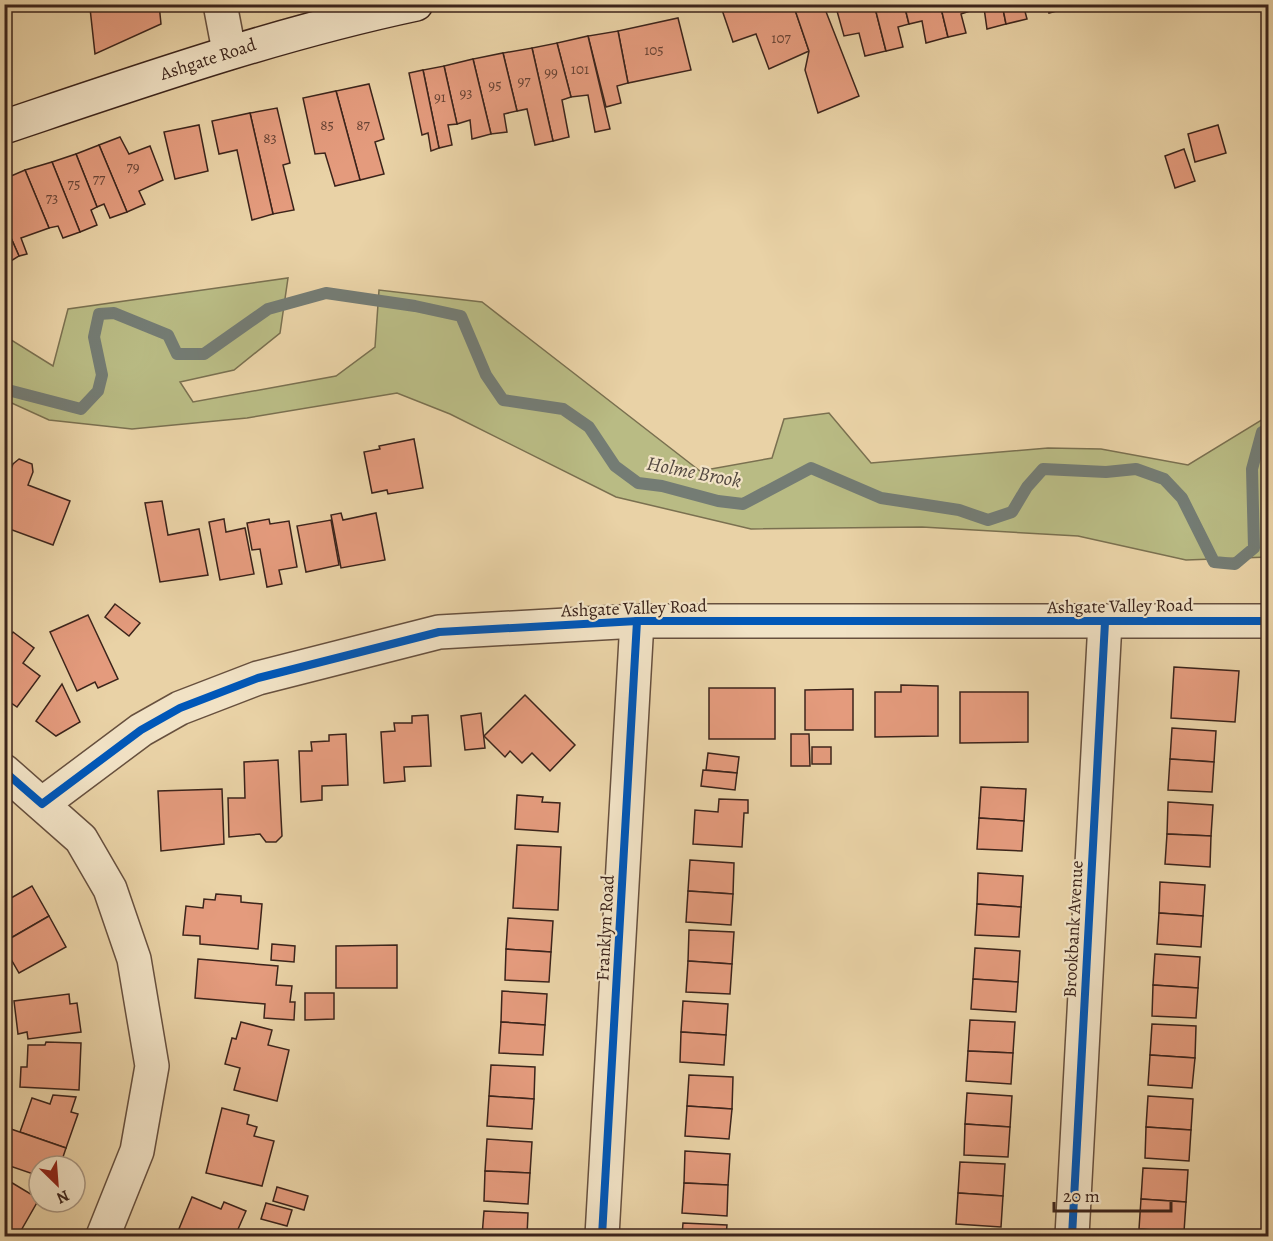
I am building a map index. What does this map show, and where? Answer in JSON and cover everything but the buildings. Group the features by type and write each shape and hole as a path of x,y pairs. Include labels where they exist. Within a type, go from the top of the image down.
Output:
{"street":[{"path":"220,4 229,51"},
{"name":"Ashgate Road","path":"4,127 229,51 334,21 416,4"},
{"name":"Ashgate Valley Road","path":"42,804 141,730 180,708 258,678 439,632 637,621 1269,621"},
{"name":"Franklyn Road","path":"603,1236 637,621"},
{"name":"Brookbank Avenue","path":"1072,1236 1105,622"},
{"path":"4,771 81,839 110,889 134,959 152,1066 137,1151 103,1236"}],"green space":[{"path":"288,278 280,333 234,370 180,382 193,402 336,376 375,347 379,290 482,302 700,471 772,458 784,419 829,413 871,463 1048,448 1101,449 1188,465 1268,416 1268,557 1186,560 1078,536 922,527 751,529 616,497 450,414 397,393 247,418 132,429 49,420 5,400 5,336 53,366 68,309"}],"waterway":[{"name":"Holme Brook","path":"4,389 81,409 98,391 102,375 94,337 99,314 114,313 168,335 177,354 204,354 268,309 326,293 415,306 461,316 486,375 503,400 563,409 589,427 615,466 638,483 662,486 718,501 743,504 811,468 881,498 959,510 988,520 1012,512 1027,487 1043,469 1106,472 1136,469 1164,479 1182,498 1214,562 1235,564 1254,548 1252,469 1262,432 1268,429"}],"cycle path":[{"path":"4,771 42,804 141,730 180,708 258,678 439,632 637,621 1268,621"},
{"path":"602,1236 637,621"},
{"path":"1072,1236 1105,622"}]}
